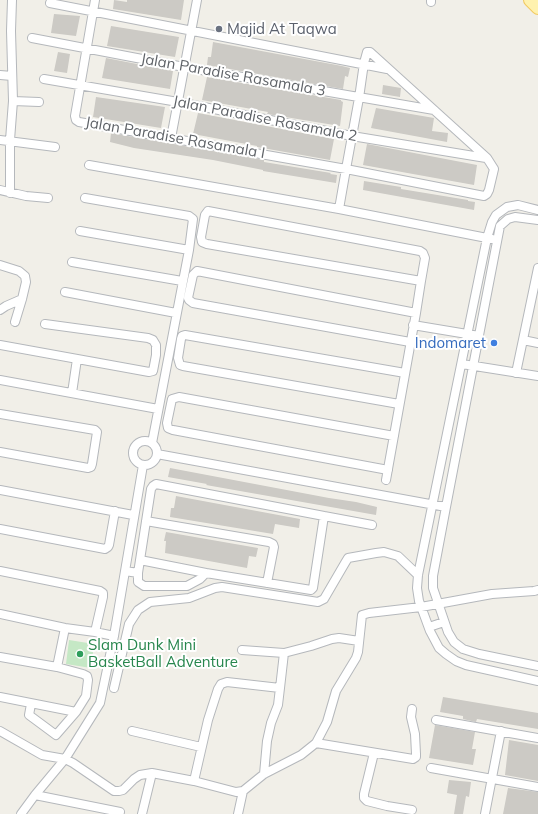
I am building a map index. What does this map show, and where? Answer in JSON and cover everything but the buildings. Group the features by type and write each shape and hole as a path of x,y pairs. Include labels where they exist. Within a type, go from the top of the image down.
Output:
{"main road":[{"path":"530,0 538,8"}],"street":[{"path":"10,193 10,140 13,100 11,31 12,0"},
{"name":"Jalan Paradise Rasamala I","path":"95,0 75,116 79,122 346,169 484,196 489,190 494,169 487,158"},
{"path":"171,138 197,0"},
{"path":"50,3 364,63 388,69"},
{"name":"Jalan Paradise Rasamala 3","path":"32,38 184,67 434,110"},
{"path":"339,210 367,53 370,52 487,158"},
{"path":"0,75 12,76"},
{"name":"Jalan Paradise Rasamala 2","path":"44,79 178,102 352,136 487,158"},
{"path":"13,100 39,102"},
{"path":"0,140 10,140 55,147"},
{"path":"89,165 497,240"},
{"path":"0,190 26,196 48,198"},
{"path":"85,198 191,218 193,220 152,443"},
{"path":"538,210 518,205 507,206 492,222 486,238 462,364 418,575 417,588 421,607 439,648 456,661 466,665 538,681"},
{"path":"386,480 416,313 425,258 423,253 420,251 211,211 208,211 205,215 201,237 202,242 207,244 421,281"},
{"path":"528,679 535,665 479,654 463,649 454,642 444,622 433,588 433,576 500,226 508,219 515,217 538,220"},
{"path":"80,231 188,250"},
{"path":"72,262 182,281"},
{"path":"0,265 19,271 25,276 26,282 15,322"},
{"path":"516,373 537,279 538,268"},
{"path":"410,342 193,303 188,300 188,298 193,275 197,271 416,313"},
{"path":"65,292 176,313"},
{"path":"0,310 22,299"},
{"path":"529,310 538,312"},
{"path":"0,345 152,372 154,368 156,345 153,340 148,338 45,324"},
{"path":"413,325 479,336"},
{"path":"399,404 183,366 178,362 181,339 182,336 185,335 405,374"},
{"path":"523,340 538,343"},
{"path":"72,393 77,359"},
{"path":"462,364 538,376"},
{"path":"0,380 158,409"},
{"path":"388,470 173,430 168,428 172,399 176,397 394,436"},
{"path":"0,414 95,430 97,432 92,464 88,468 0,452"},
{"path":"141,442 152,443 156,448 157,454 153,462 143,465 135,458 135,447 141,442"},
{"path":"157,454 446,507"},
{"path":"21,814 65,759 100,703 114,636 133,515 143,465"},
{"path":"206,573 195,583 181,587 144,586 138,582 138,573 151,489 156,484 372,525"},
{"path":"0,490 133,515"},
{"path":"0,529 105,549 109,545 115,512"},
{"path":"140,560 206,573 312,590 324,516"},
{"path":"146,521 269,542 273,544 274,547 267,583"},
{"path":"114,688 129,624 138,610 150,602 189,598 215,588 222,587 318,602 324,599 348,558 376,553 398,556 418,575"},
{"path":"0,571 100,591 103,593 103,597 95,632"},
{"path":"125,571 138,573"},
{"path":"0,731 42,755 65,759 114,791 123,790 140,775 152,773 236,792 243,791 264,774 301,756 316,743 327,722 336,691 356,658 362,617 364,614 421,607 492,594 538,590"},
{"path":"0,614 65,628 114,636"},
{"path":"429,627 444,622"},
{"path":"57,667 65,628"},
{"path":"242,650 284,652 311,646 332,639 339,638 359,641"},
{"path":"264,774 267,741 271,723 278,705 284,652"},
{"path":"0,657 57,667 87,676 86,696 76,712 56,735 29,715 31,704"},
{"path":"194,782 201,747 210,714 221,684 227,682 280,688"},
{"path":"0,697 76,712"},
{"path":"316,743 413,759 416,757 415,734 411,717 412,709"},
{"path":"436,720 538,738"},
{"path":"132,730 201,747"},
{"path":"485,814 501,731"},
{"path":"374,753 364,798 367,801 412,810"},
{"path":"432,768 538,787"},
{"path":"142,814 152,773"},
{"path":"238,814 243,791"},
{"path":"35,795 120,812"}],"green space":[{"name":"Slam Dunk Mini BasketBall Adventure","path":"69,640 94,644 91,668 66,664"}],"place":[{"name":"Majid At Taqwa","path":"219,29"},
{"name":"Indomaret","path":"494,343"},
{"name":"Slam Dunk Mini BasketBall Adventure","path":"80,654"}]}
